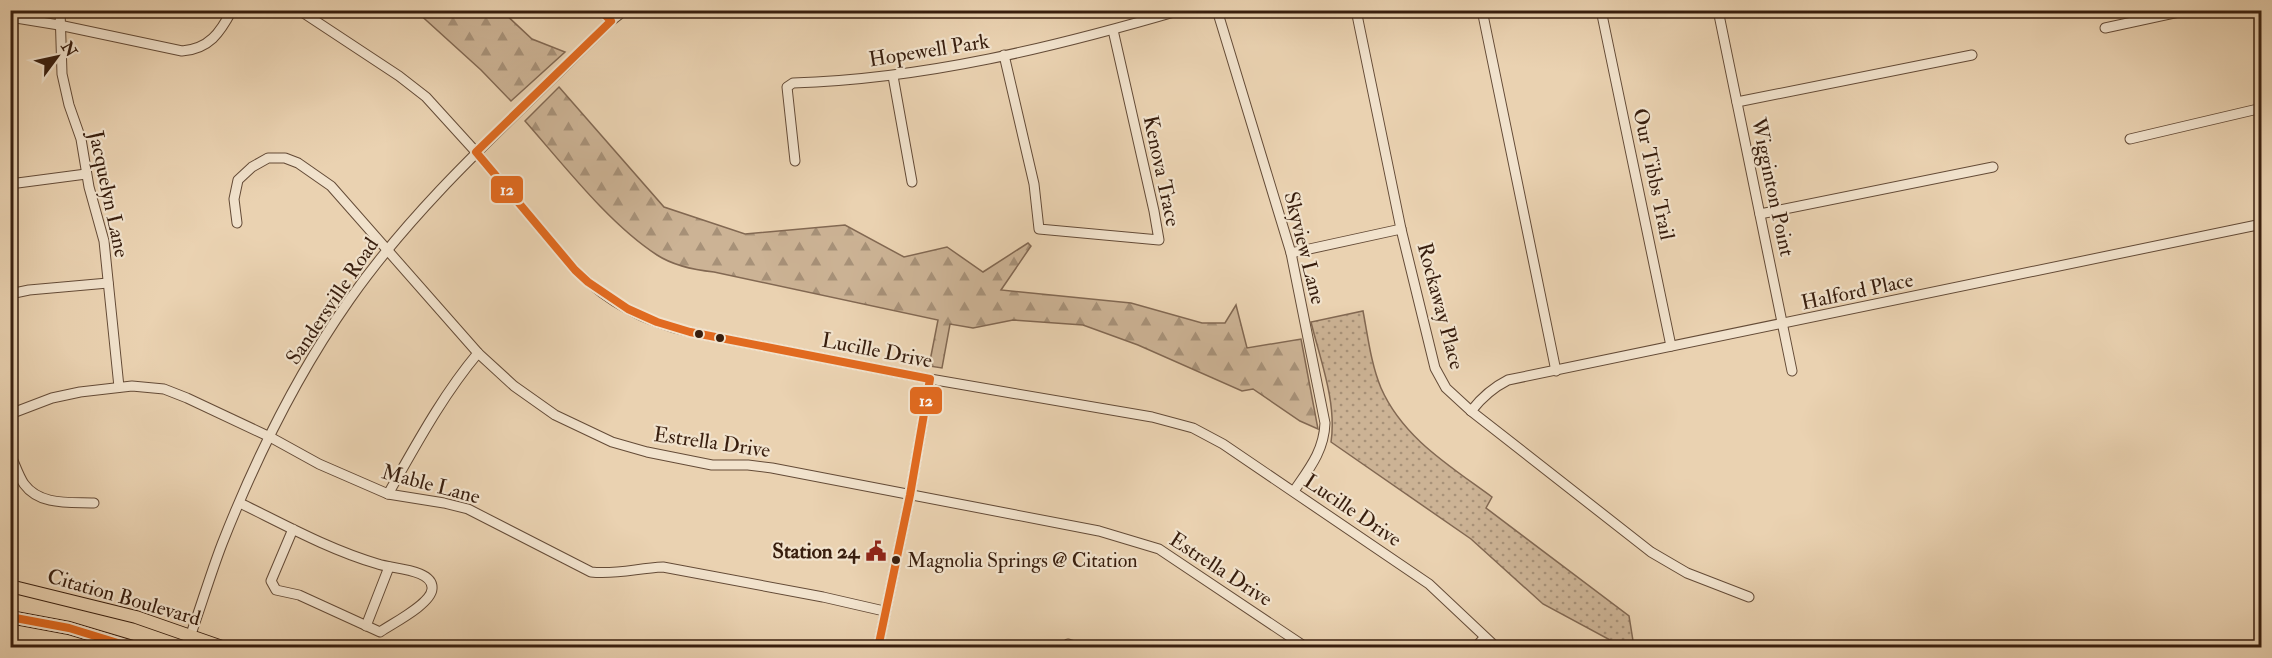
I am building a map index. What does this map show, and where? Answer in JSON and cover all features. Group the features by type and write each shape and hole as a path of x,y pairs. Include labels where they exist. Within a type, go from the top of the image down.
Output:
{"main road":[{"name":"Citation Boulevard","path":"10,586 136,617 225,648"},
{"path":"10,617 69,628 136,648"}],"street":[{"name":"Jacquelyn Lane","path":"60,10 62,74 69,105 81,140 86,174 104,241 119,387"},
{"path":"10,17 182,51 204,46 216,36 232,10"},
{"name":"Lucille Drive","path":"299,10 399,76 426,97 476,152 575,270 591,286 634,313 659,325 690,332 930,379 1152,417 1193,428 1223,444 1429,584 1497,648"},
{"path":"599,10 611,21"},
{"name":"Sandersville Road","path":"186,648 222,543 270,437 321,342 350,298 388,249 476,152 625,10"},
{"name":"Hopewell Park","path":"795,160 788,87 793,83 893,76 1004,55 1113,30 1181,10"},
{"name":"Skyview Lane","path":"1217,10 1291,253 1325,423 1324,439 1318,456 1294,491"},
{"name":"Rockaway Place","path":"1356,10 1401,229 1435,368 1446,388 1471,411 1651,552 1687,573 1749,597"},
{"path":"1482,10 1556,371"},
{"name":"Our Tibbs Trail","path":"1601,10 1671,346"},
{"name":"Wigginton Point","path":"1718,10 1792,371"},
{"path":"2105,28 2188,10"},
{"name":"Kenova Trace","path":"1004,55 1034,184 1039,229 1159,240 1113,30"},
{"path":"1737,102 1972,55"},
{"path":"893,76 912,182"},
{"path":"2130,139 2262,108"},
{"name":"Estrella Drive","path":"237,223 234,199 238,180 252,166 268,158 285,158 298,163 331,186 478,353 514,386 555,415 612,442 647,452 712,465 772,468 1099,531 1159,549 1307,648"},
{"path":"1760,214 1993,166"},
{"path":"10,184 86,174"},
{"name":"Halford Place","path":"1471,411 1487,392 1509,380 2262,224"},
{"path":"1291,253 1401,229"},
{"path":"10,294 29,290 108,283"},
{"path":"388,494 434,413 461,373 478,353"},
{"path":"878,648 910,495 930,379"},
{"name":"Mable Lane","path":"10,414 59,396 119,387 164,389 270,437 319,464 388,494 468,509 591,572 609,574 663,567 823,597 884,611"},
{"path":"10,454 23,483 39,497 51,501 94,503"},
{"path":"240,504 340,551 389,567 420,573 429,579 432,588 429,597 380,632 299,596 276,590 272,581 293,529"},
{"path":"366,626 389,567"},
{"path":"1475,648 1484,638"},
{"path":"1068,645 1080,648"}],"green space":[{"path":"416,11 502,11 532,39 565,52 511,101 481,70"},
{"path":"559,87 664,207 745,234 845,225 904,257 947,247 983,272 1028,243 1031,246 1001,290 1131,303 1202,323 1225,323 1236,305 1247,348 1301,339 1318,429 1300,421 1253,389 1242,391 1138,345 1083,325 1013,320 973,328 950,324 942,368 929,366 938,320 692,269 670,262 657,255 621,227 525,121"},
{"path":"1363,311 1370,350 1381,388 1390,406 1402,422 1429,450 1492,497 1486,508 1629,616 1634,647 1623,647 1543,604 1471,539 1331,442 1330,397 1311,322"}],"transit line":[{"name":"12","path":"600,10 611,21 476,152 575,270 588,282 628,309 657,322 690,332 930,379 910,495 878,648"},
{"name":"12","path":"10,617 69,628 134,648"}],"place":[{"name":"Station 24","path":"876,551"},
{"name":"Magnolia Springs @ Citation","path":"896,560"}]}
